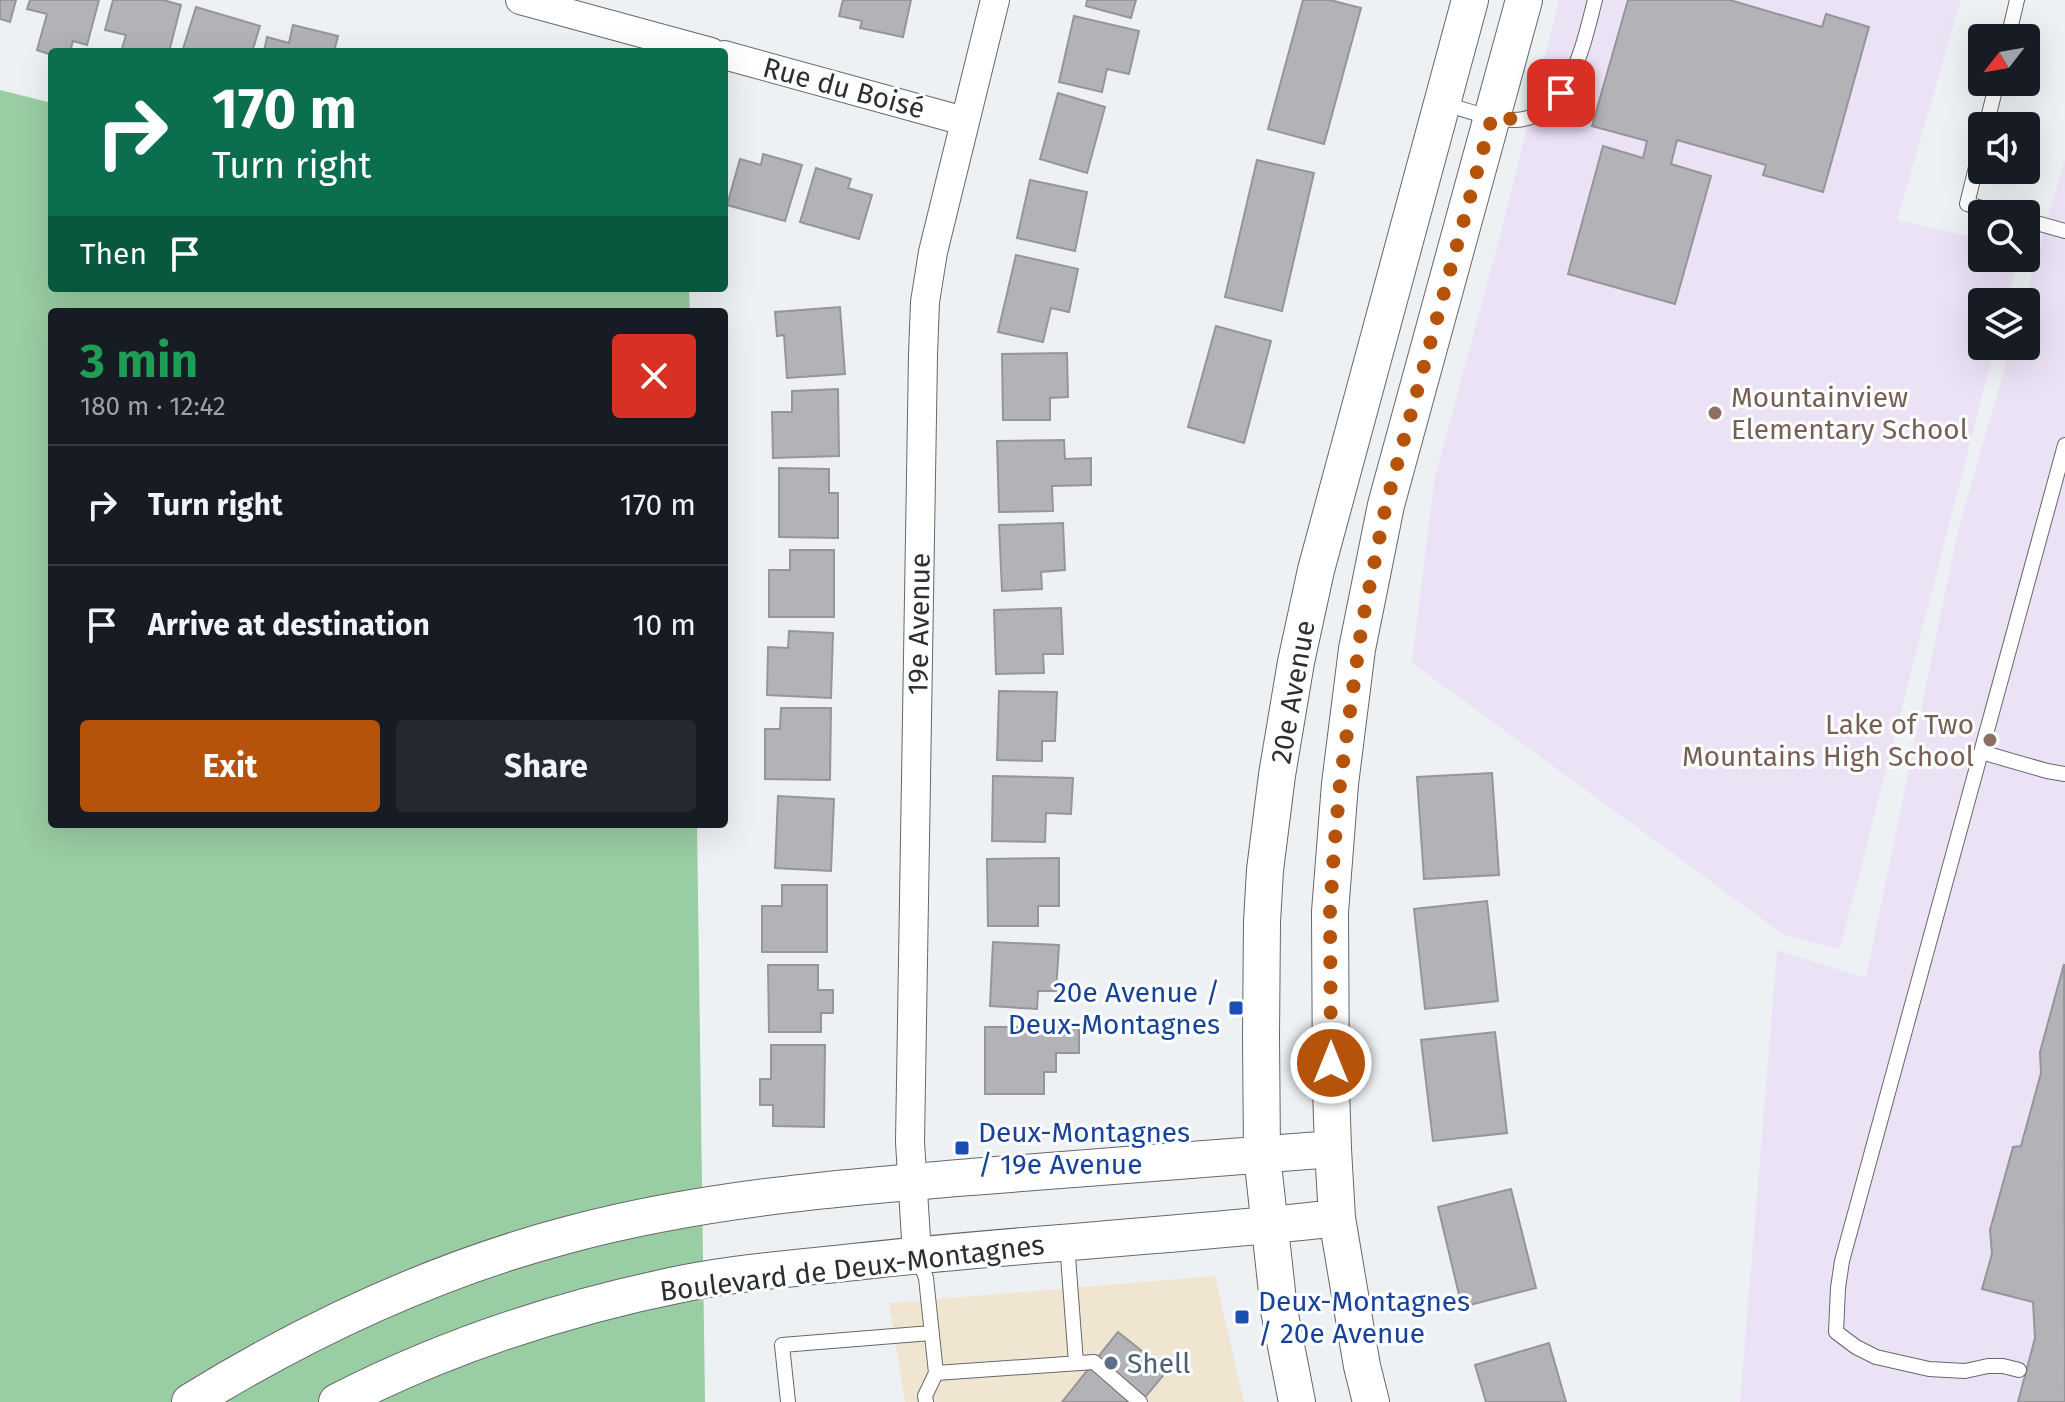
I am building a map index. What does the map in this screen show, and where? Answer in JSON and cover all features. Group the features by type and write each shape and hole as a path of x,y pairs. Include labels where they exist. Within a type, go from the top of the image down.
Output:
{"street":[{"path":"520,0 696,48"},
{"name":"19e Avenue","path":"917,1255 911,1110 925,302 933,252 995,0"},
{"name":"20e Avenue","path":"1297,1402 1283,1336 1262,1155 1261,993 1265,870 1296,662 1328,521 1470,0"},
{"name":"20e Avenue","path":"1371,1402 1337,1218 1333,1149 1330,912 1340,784 1357,649 1386,505 1524,0"},
{"name":"Rue du Boisé","path":"728,56 964,121"},
{"path":"190,1402 276,1351 408,1288 523,1248 616,1223 697,1207 849,1187 1333,1149"},
{"name":"Boulevard de Deux-Montagnes","path":"337,1402 444,1353 532,1323 617,1298 690,1282 917,1255 1337,1218"}],"lane":[{"path":"1441,103 1513,120 1541,112 1561,93 1574,70 1595,0"},
{"path":"2011,24 2017,0"},
{"path":"1968,204 1972,184"},
{"path":"2040,224 2065,231"},
{"path":"2019,1370 2003,1366 1965,1371 1929,1369 1876,1357 1836,1332 1838,1288 1842,1261 2065,445"},
{"path":"1981,752 2065,774"},
{"path":"1067,1243 1076,1363"},
{"path":"917,1255 926,1278 936,1373 925,1396 926,1402"},
{"path":"788,1402 782,1345 931,1333"},
{"path":"936,1373 1094,1362 1140,1402"}],"shaded area":[{"name":"Mountainview Elementary School","path":"1559,0 1961,0 1897,220 1968,236 1968,272 2014,272 2010,288 1968,288 1968,360 1991,360 1840,949 1784,935 1412,663 1434,481"},
{"name":"Lake of Two Mountains High School","path":"2065,159 2065,1402 1740,1402 1777,950 1866,978 1958,530 2007,360 2040,360 2040,288 2028,288 2033,272 2040,272 2040,246"},
{"path":"1215,1276 1244,1402 905,1402 889,1303"}],"green space":[{"path":"0,90 48,102 48,292 689,292 690,308 48,308 48,828 697,828 705,1402 0,1402"}],"building":[{"path":"0,0 16,0 10,22 0,19"},
{"path":"30,0 99,0 87,45 73,41 71,48 48,48 48,54 37,50 47,14 27,9"},
{"path":"113,0 163,0 181,5 170,48 122,48 126,35 105,30"},
{"path":"843,0 911,0 903,37 860,28 862,21 839,16"},
{"path":"1087,0 1136,0 1131,18 1086,6"},
{"path":"1303,0 1330,0 1361,8 1324,144 1268,129"},
{"path":"1628,0 1730,0 1822,27 1826,14 1869,27 1823,192 1763,175 1766,165 1677,140 1671,164 1711,176 1675,304 1568,274 1603,146 1643,158 1647,141 1592,126"},
{"path":"196,7 260,26 253,48 183,48"},
{"path":"1074,16 1139,31 1129,74 1107,69 1102,92 1059,82"},
{"path":"293,25 338,36 335,48 265,48 267,37 289,43"},
{"path":"1058,93 1105,107 1087,173 1040,159"},
{"path":"763,154 802,165 785,221 728,205 740,159 761,165"},
{"path":"1257,160 1314,173 1282,311 1225,297"},
{"path":"816,168 851,179 848,188 872,195 859,239 800,222"},
{"path":"1030,180 1087,192 1075,251 1017,238"},
{"path":"1016,255 1078,269 1069,312 1051,308 1043,342 998,332"},
{"path":"840,307 845,374 787,378 784,335 777,336 775,312"},
{"path":"1216,326 1271,341 1244,443 1188,427"},
{"path":"1067,353 1068,397 1050,398 1050,420 1003,420 1002,354"},
{"path":"838,389 839,456 773,458 772,412 792,412 792,391"},
{"path":"1064,440 1065,459 1091,458 1091,485 1052,486 1053,511 999,512 997,441"},
{"path":"779,468 829,469 829,493 838,493 838,538 779,537"},
{"path":"1063,523 1065,570 1041,572 1042,589 1002,591 999,525"},
{"path":"790,550 834,550 834,617 769,617 769,570 790,570"},
{"path":"1061,608 1063,654 1043,654 1044,673 996,674 994,610"},
{"path":"789,631 833,633 831,698 767,695 768,647 788,648"},
{"path":"999,691 1057,692 1055,741 1042,741 1042,761 997,760"},
{"path":"781,708 831,708 830,780 765,779 765,729 780,729"},
{"path":"1492,773 1499,875 1424,879 1417,777"},
{"path":"993,776 1073,778 1071,814 1046,813 1045,842 992,841"},
{"path":"778,796 834,799 831,871 775,868"},
{"path":"1059,858 1059,906 1038,906 1038,926 988,926 987,859"},
{"path":"782,885 827,885 827,952 762,952 762,906 782,906"},
{"path":"1487,901 1498,1001 1425,1009 1414,909"},
{"path":"993,942 1059,945 1056,991 1038,991 1037,1009 990,1006"},
{"path":"2064,964 2065,1402 2018,1402 2035,1338 2033,1302 1982,1289 1992,1254 1990,1230 2013,1147 2021,1146 2041,1073 2040,1052"},
{"path":"768,965 818,965 818,990 833,990 833,1013 821,1013 821,1032 769,1032"},
{"path":"985,1027 1079,1027 1079,1053 1056,1053 1056,1072 1044,1072 1044,1094 985,1094"},
{"path":"1495,1032 1507,1133 1433,1141 1421,1040"},
{"path":"771,1045 825,1045 824,1127 773,1126 773,1105 760,1105 760,1079 771,1079"},
{"path":"1511,1189 1536,1288 1462,1307 1438,1207"},
{"path":"1118,1332 1167,1371 1141,1402 1062,1402"},
{"path":"1549,1343 1566,1402 1486,1402 1475,1365"}],"place":[{"name":"Mountainview Elementary School","path":"1715,413"},
{"name":"Lake of Two Mountains High School","path":"1990,740"},
{"name":"20e Avenue / Deux-Montagnes","path":"1236,1008"},
{"name":"Deux-Montagnes / 19e Avenue","path":"962,1148"},
{"name":"Deux-Montagnes / 20e Avenue","path":"1242,1317"},
{"name":"Shell","path":"1111,1363"}],"route":[{"path":"1331,1063 1330,912 1340,784 1357,649 1386,505 1492,117 1523,119 1541,112 1561,93"}]}
